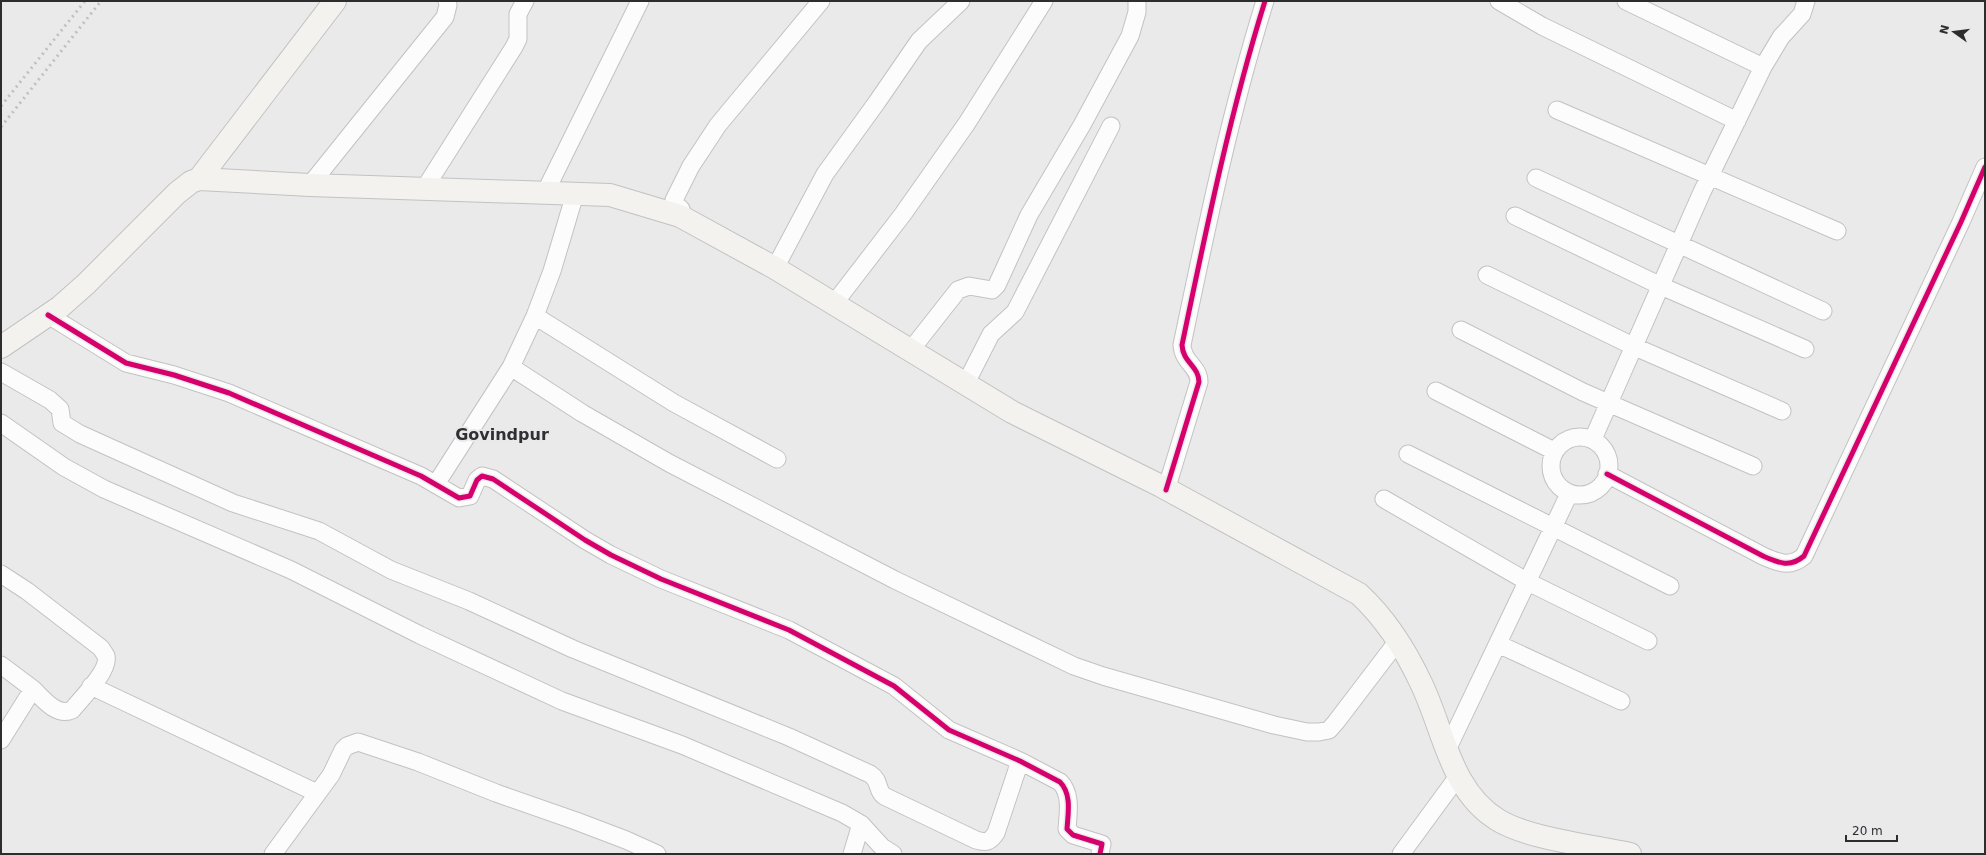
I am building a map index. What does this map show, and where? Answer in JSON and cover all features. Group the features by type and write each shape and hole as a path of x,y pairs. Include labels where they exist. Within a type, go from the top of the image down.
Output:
{"main road":[{"path":"199,179 335,1"},
{"path":"1,347 48,315 86,284 177,193 192,182 199,179 310,185 610,195 680,216 775,268 833,305 1012,412 1166,490 1359,594 1376,610 1421,682 1439,725 1446,752 1468,792 1481,808 1499,821 1531,834 1630,854"}],"street":[{"path":"310,185 445,17 448,5 447,1"},
{"path":"424,189 514,47 518,39 518,14 525,1"},
{"path":"545,193 640,1"},
{"path":"680,216 681,209 675,204 674,200 691,166 718,125 821,1"},
{"path":"775,268 825,174 919,41 961,1"},
{"path":"833,305 903,214 967,123 1044,1"},
{"path":"910,351 958,290 970,286 992,290 997,285 1029,215 1082,125 1130,36 1137,12 1138,1"},
{"path":"1166,490 1199,382 1197,371 1185,357 1182,345 1199,263 1247,56 1265,1"},
{"path":"1498,1 1525,8 1737,120"},
{"path":"1626,1 1763,67"},
{"path":"1593,439 1635,347 1679,244 1737,120 1763,67 1781,37 1802,14 1806,1"},
{"path":"1557,110 1837,231"},
{"path":"965,384 991,334 1015,312 1111,126"},
{"path":"1608,474 1763,556 1785,564 1797,562 1804,556 1808,549 1961,222 1985,167"},
{"path":"1536,178 1823,311"},
{"path":"436,484 510,367 535,316 552,271 575,194"},
{"path":"1515,216 1661,286 1805,349"},
{"path":"1487,275 1635,347 1782,411"},
{"path":"48,315 126,363 174,375 229,393 436,484 459,498 463,499 470,496 477,480 487,476 494,478 585,540 611,555 654,577 789,630 894,686 949,730 1020,761 1060,782 1064,786 1068,797 1067,829 1073,835 1102,844 1100,854"},
{"path":"535,316 674,403 778,459"},
{"path":"1461,330 1609,404 1754,466"},
{"path":"510,367 669,464 1019,641 1074,666 1103,676 1274,725 1307,732 1319,732 1329,730 1336,722 1397,642"},
{"path":"1,372 50,400 60,409 62,422 80,434 233,504 319,531 391,570 469,601 573,649 789,737 870,774 878,781 880,794 976,840 984,843 990,841 996,833 1020,761"},
{"path":"1436,391 1554,451"},
{"path":"1,423 64,467 104,489 291,570 420,635 562,701 696,751 842,813 861,824 882,847 893,854"},
{"path":"1583,437 1593,439 1605,451 1609,460 1608,474 1599,488 1590,493 1569,494 1556,482 1552,474 1550,464 1554,451 1563,443 1570,439 1583,437"},
{"path":"1408,454 1670,586"},
{"path":"1446,752 1569,494"},
{"path":"1384,499 1528,582 1648,641"},
{"path":"1,574 27,590 101,648 106,656 106,663 103,672 72,710 68,712 55,709 33,689 1,665"},
{"path":"1498,644 1621,701"},
{"path":"91,686 317,793"},
{"path":"1,740 33,689"},
{"path":"273,854 331,775 343,750 347,746 358,742 418,762 496,793 576,821 626,840 657,854"},
{"path":"1401,854 1458,775"},
{"path":"852,854 861,824"}],"railway":[{"path":"1,106 85,1"},
{"path":"1,127 101,1"}],"cycle path":[{"path":"1166,490 1199,382 1196,372 1185,356 1182,345 1230,129 1252,43 1265,1"},
{"path":"1607,474 1769,559 1789,563 1799,560 1804,556 1961,222 1985,167"},
{"path":"48,315 126,363 174,375 229,393 421,476 459,498 470,496 477,480 482,476 493,479 585,540 611,555 661,579 789,630 894,686 949,730 1020,761 1060,782 1064,787 1068,798 1067,829 1073,835 1102,844 1100,854"}],"district":[{"name":"Govindpur","path":"502,434"}]}
